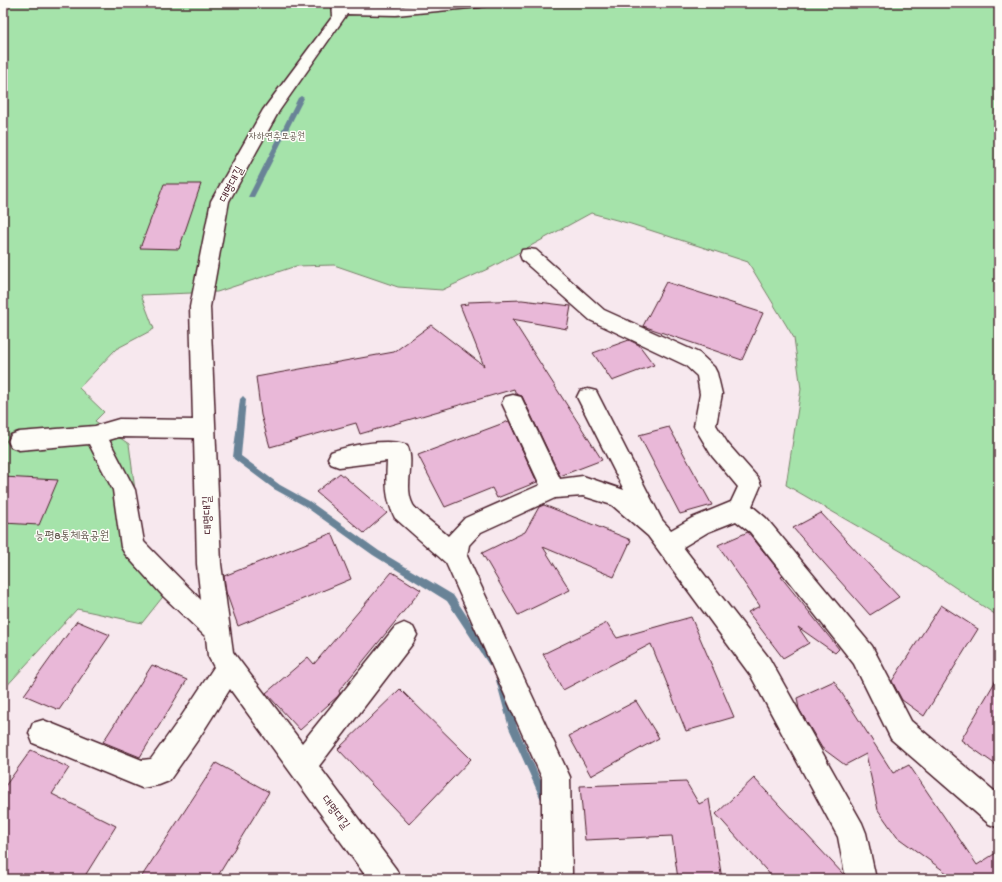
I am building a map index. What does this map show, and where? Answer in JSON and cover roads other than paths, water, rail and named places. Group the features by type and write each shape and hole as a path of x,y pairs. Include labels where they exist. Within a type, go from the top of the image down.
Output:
{"street":[{"path":"339,7 396,11 480,3"},
{"name":"대명대길","path":"339,7 340,16 271,110 220,201 200,307 209,564 221,656 386,879"},
{"path":"529,255 598,315 692,359 707,373 711,394 705,426 720,450 750,485 740,509 700,525 662,536"},
{"path":"588,397 662,536 760,667 852,833 862,879"},
{"path":"513,403 553,488"},
{"path":"19,441 95,435 119,428 204,429"},
{"path":"95,435 124,490 133,547 173,589 217,631"},
{"path":"340,458 375,452 399,451 397,487 403,511 455,556 556,777 556,876"},
{"path":"455,556 458,540 473,525 553,488 582,486 620,498 662,536"},
{"path":"740,509 758,525 863,655 901,730 999,814"},
{"path":"302,766 404,635"},
{"path":"43,733 142,774 159,771 189,729 229,667"}],"waterway":[{"path":"251,197 301,98"},
{"path":"243,399 237,457 277,487 306,503 376,553 450,598 492,662"},
{"path":"500,680 513,728 546,801"}],"park label":[{"name":"자하연추모공원","path":"277,135"},
{"name":"능평8통체육공원","path":"72,535"}]}
